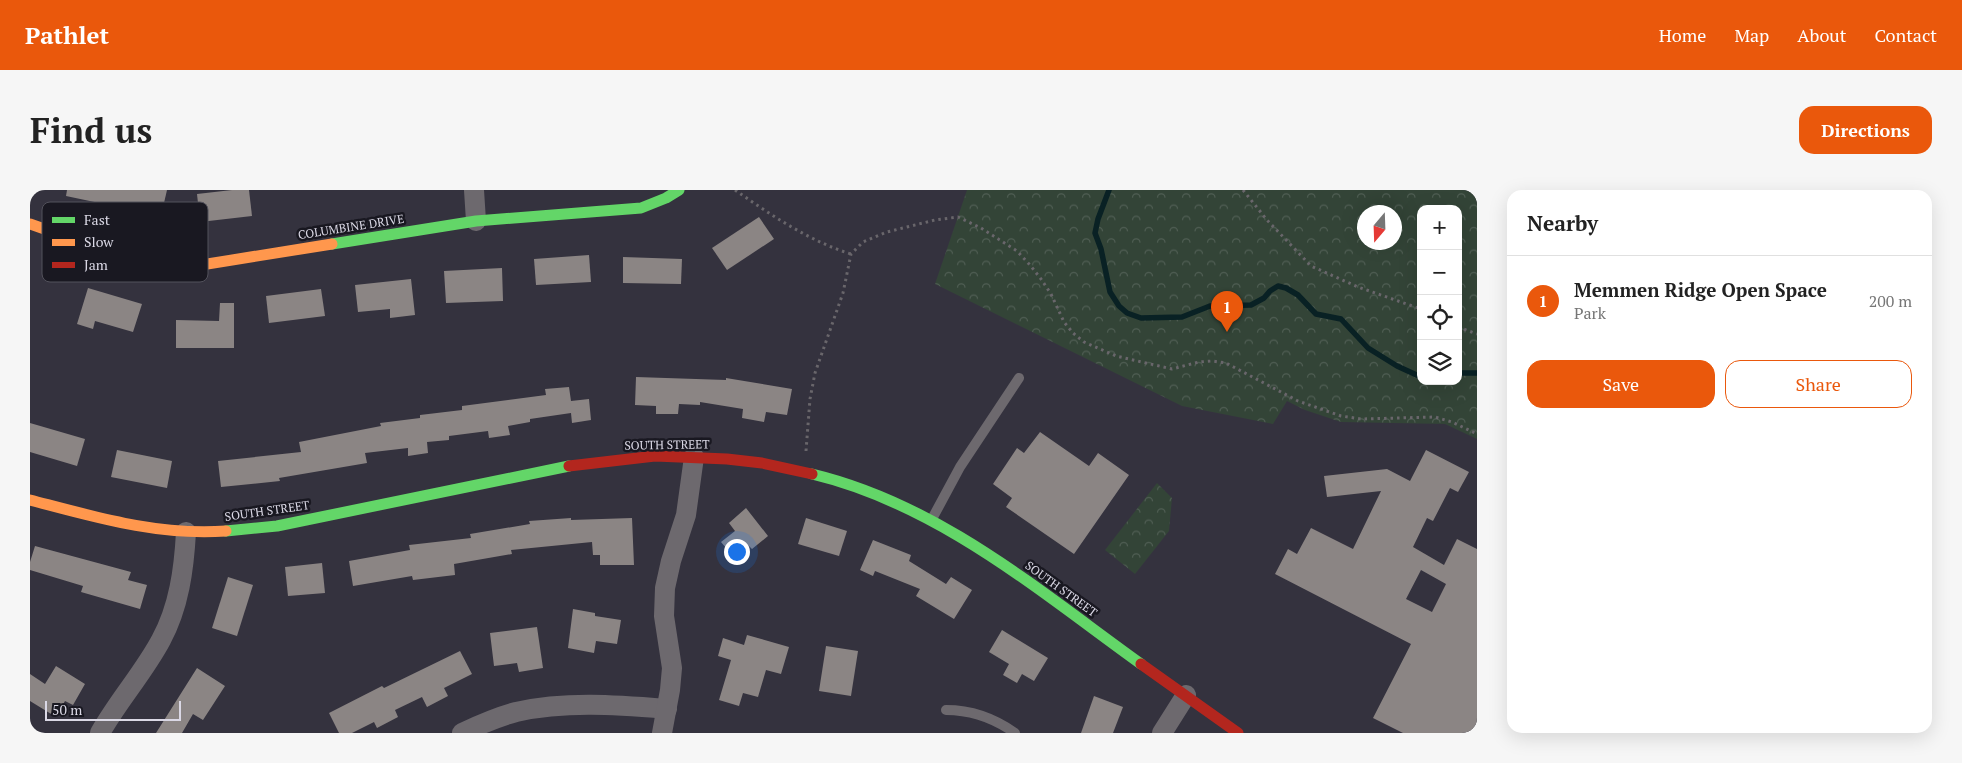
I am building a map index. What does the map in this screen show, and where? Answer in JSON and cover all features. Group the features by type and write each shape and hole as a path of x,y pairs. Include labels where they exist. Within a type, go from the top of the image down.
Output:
{"street":[{"path":"474,190 476,221"},
{"name":"COLUMBINE DRIVE","path":"208,264 476,221 641,208 666,198 679,190"},
{"name":"COLUMBINE DRIVE","path":"30,224 42,228"},
{"name":"SOUTH STREET","path":"30,500 125,524 186,532 230,532 277,526 584,463 655,456 694,457 753,462 806,472 858,488 931,520 986,553 1238,733"},
{"path":"662,733 672,668 664,616 665,588 689,502 694,457"},
{"path":"100,733 162,640 178,596 184,562 186,532"},
{"path":"1162,733 1186,695"},
{"path":"462,733 515,713 556,706 611,705 667,710"}],"lane":[{"path":"931,520 960,467 1019,378"},
{"path":"946,710 979,714 998,722 1016,733"}],"path":[{"path":"735,190 762,209 822,244 851,254"},
{"path":"1242,190 1267,220 1311,266 1358,287 1417,308"},
{"path":"806,472 810,399 815,373 843,293 851,254 864,242 887,232 935,220 958,217 987,232 1017,252 1041,279 1051,294 1064,322 1073,334 1084,342 1116,356 1172,370 1199,362 1226,363 1298,401 1341,416 1361,419 1435,417 1452,422 1477,434"},
{"path":"1462,329 1477,334"}],"green space":[{"path":"967,190 1477,190 1477,439 1445,424 1341,422 1305,410 1287,401 1273,424 1182,406 935,284"},
{"path":"1157,483 1172,498 1169,531 1135,574 1105,550"}],"building":[{"path":"67,190 167,190 164,202 94,202 66,196"},
{"path":"249,190 252,216 208,221 208,202 198,202 197,194"},
{"path":"759,217 774,239 727,270 712,248"},
{"path":"589,255 591,282 536,285 534,259"},
{"path":"623,257 682,259 681,284 623,283"},
{"path":"502,268 503,301 446,303 444,271"},
{"path":"411,279 415,315 390,318 390,309 358,312 355,285"},
{"path":"88,288 142,304 133,332 95,321 93,329 77,324"},
{"path":"321,289 325,316 269,323 266,296"},
{"path":"220,303 234,303 234,348 176,348 176,320 219,321"},
{"path":"636,377 726,380 726,378 792,389 787,415 766,412 764,422 742,418 743,409 700,402 700,405 679,404 678,414 656,414 656,406 635,405"},
{"path":"569,387 571,401 589,399 591,420 572,423 571,413 530,419 530,422 508,426 510,435 489,438 488,431 449,436 449,440 427,442 428,453 408,456 408,448 365,453 367,463 279,478 280,481 221,487 218,461 301,452 299,442 381,426 380,423 420,418 420,415 462,410 462,406 546,395 545,389"},
{"path":"30,423 85,439 77,466 30,452"},
{"path":"1040,432 1089,466 1098,453 1129,475 1074,554 1006,507 1012,498 993,484 1017,448 1024,453"},
{"path":"117,450 172,461 167,488 111,477"},
{"path":"1426,450 1469,472 1458,492 1450,488 1433,521 1427,518 1413,547 1444,565 1457,539 1477,549 1477,733 1403,733 1373,718 1411,644 1275,574 1288,549 1297,554 1311,528 1353,549 1381,491 1327,497 1324,476 1387,469 1410,481","holes":["1421,570 1446,584 1432,612 1406,599"]},
{"path":"746,508 768,536 752,549 746,543 732,555 721,542 735,531 729,523"},
{"path":"571,518 571,520 632,518 634,565 600,565 600,555 593,555 592,542 511,550 512,554 454,564 455,575 413,580 412,576 353,586 349,561 410,550 409,545 471,538 470,534 530,524 529,521"},
{"path":"806,518 847,531 839,556 798,544"},
{"path":"873,540 911,555 909,561 946,584 951,577 972,590 954,619 916,596 920,589 875,571 873,576 860,570"},
{"path":"35,546 131,572 128,580 147,585 140,609 81,592 83,586 30,570 30,562"},
{"path":"322,563 325,593 288,596 285,567"},
{"path":"228,577 253,585 237,636 212,628"},
{"path":"573,609 595,613 595,616 621,620 617,644 596,641 594,653 568,648"},
{"path":"537,627 543,668 519,672 517,663 494,666 490,633"},
{"path":"1002,630 1048,658 1034,681 1022,674 1017,683 1003,675 1009,664 989,652"},
{"path":"747,635 789,647 781,674 766,670 758,697 743,693 739,706 719,700 731,660 718,656 723,638 744,645"},
{"path":"826,646 858,651 851,696 819,691"},
{"path":"460,651 472,674 444,688 448,696 427,707 422,697 395,710 398,717 377,728 374,722 352,733 339,733 329,713 382,686 384,688"},
{"path":"56,666 85,684 73,705 65,701 56,717 30,701 30,674 45,684"},
{"path":"197,668 225,686 203,720 193,714 182,733 156,733"},
{"path":"1094,696 1123,707 1113,733 1081,733"}],"waterway":[{"path":"1109,190 1095,233 1101,249 1110,292 1119,306 1127,313 1141,318 1182,317 1210,306 1251,305 1264,298 1278,286 1298,295 1316,314 1341,319 1368,348 1397,366 1417,375"},
{"path":"1462,373 1477,373"}],"traffic: fast":[{"path":"332,244 476,221 641,208 666,198 679,190"},
{"path":"226,531 277,526 569,466"},
{"path":"812,474 858,488 902,506 944,528 985,552 1025,579 1141,664"}],"traffic: slow":[{"path":"30,224 42,228"},
{"path":"208,264 332,244"},
{"path":"30,500 103,519 151,528 176,531 226,531"}],"traffic: jam":[{"path":"569,466 655,456 727,459 762,463 812,474"},
{"path":"1141,664 1238,733"}],"place":[{"name":"Memmen Ridge Open Space","path":"1227,332"}]}
